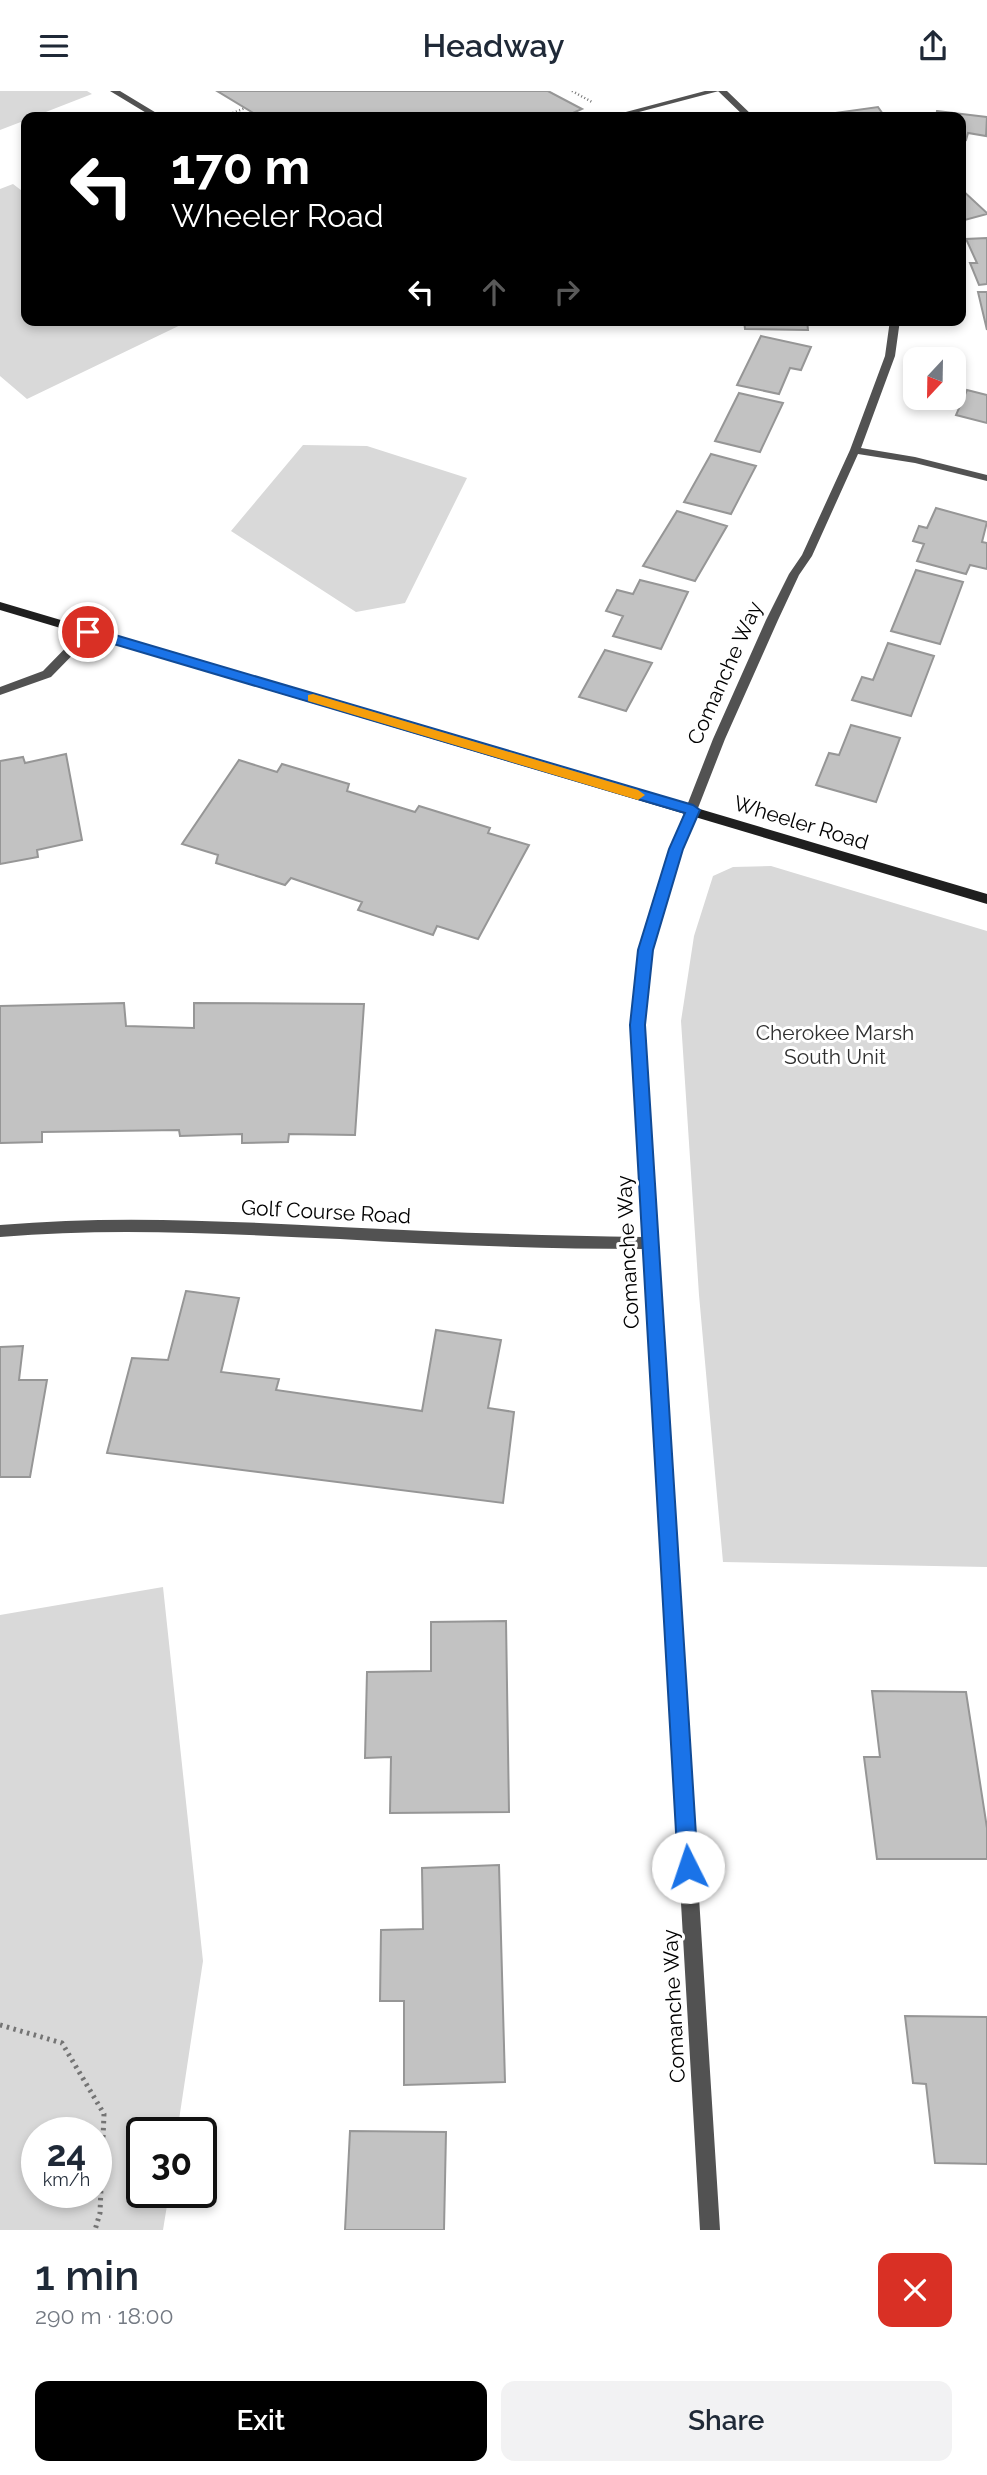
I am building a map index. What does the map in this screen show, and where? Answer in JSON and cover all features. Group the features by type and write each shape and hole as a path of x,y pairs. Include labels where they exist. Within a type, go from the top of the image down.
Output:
{"street":[{"path":"114,91 150,112"},
{"path":"631,112 715,91"},
{"path":"723,91 745,112"},
{"name":"Comanche Way","path":"710,2230 637,1025 646,950 676,849 719,739 772,620 807,556 855,450 890,356 894,326"},
{"path":"855,450 915,460 987,478"},
{"name":"Wheeler Road","path":"0,606 987,899"},
{"path":"0,691 47,674 88,632"},
{"name":"Golf Course Road","path":"0,1231 50,1225 180,1226 523,1242 650,1243"}],"path":[{"path":"235,112 245,108"},
{"path":"0,2025 62,2043 104,2114 100,2213 95,2230"}],"green space":[{"path":"0,91 87,91 92,94 46,112 21,112 21,122 0,130"},
{"path":"13,184 21,190 21,326 179,326 27,399 0,376 0,189"},
{"path":"303,445 367,446 467,478 405,603 356,612 231,531"},
{"name":"Cherokee Marsh South Unit","path":"771,866 987,931 987,1567 723,1562 699,1295 681,1021 694,936 713,876 733,867"},
{"path":"163,1587 203,1961 179,2117 126,2117 126,2208 167,2208 163,2230 0,2230 0,1615"}],"building":[{"path":"217,91 548,91 582,109 575,112 252,112"},
{"path":"878,107 882,112 842,112"},
{"path":"966,114 987,117 986,136 968,133 966,140"},
{"path":"966,194 987,213 966,220"},
{"path":"987,238 987,284 979,285 970,263 977,263 966,239"},
{"path":"978,292 987,292 987,330"},
{"path":"745,326 808,326 808,330 745,329"},
{"path":"761,336 811,347 801,370 790,368 779,394 737,385"},
{"path":"967,390 987,395 987,423 956,415 958,410 966,410"},
{"path":"739,393 783,403 760,452 715,441"},
{"path":"711,454 756,466 731,514 684,502"},
{"path":"936,508 987,522 982,542 987,543 987,569 970,565 966,574 917,561 924,544 913,541 919,526 927,528"},
{"path":"677,511 727,526 695,581 643,566"},
{"path":"916,570 963,582 940,644 891,631"},
{"path":"640,580 688,592 661,649 613,636 623,616 606,611 617,590 633,594"},
{"path":"888,643 934,656 911,716 852,700 862,677 873,680"},
{"path":"605,650 652,663 626,711 579,697"},
{"path":"851,725 900,738 876,802 816,785 829,753 839,755"},
{"path":"66,754 82,840 37,850 38,857 0,864 0,761 23,757 25,763"},
{"path":"239,760 277,772 282,764 349,784 347,791 415,812 419,806 490,828 488,833 529,845 478,939 437,926 433,935 358,910 362,902 291,878 285,885 216,863 218,855 182,844"},
{"path":"124,1003 126,1026 194,1028 194,1003 364,1004 355,1135 289,1134 288,1142 242,1143 242,1134 180,1136 179,1130 42,1132 42,1142 0,1143 0,1006"},
{"path":"186,1291 239,1298 221,1372 279,1379 276,1390 422,1411 436,1330 501,1340 488,1408 514,1412 503,1503 107,1453 132,1358 168,1360"},
{"path":"23,1346 19,1380 47,1380 30,1477 0,1477 0,1347"},
{"path":"506,1621 509,1812 390,1813 391,1757 365,1758 367,1672 431,1671 431,1622"},
{"path":"872,1691 966,1692 987,1828 987,1859 877,1859 864,1757 880,1757"},
{"path":"499,1865 505,2082 404,2085 404,2001 380,2001 381,1930 423,1929 422,1868"},
{"path":"905,2016 987,2017 987,2164 935,2163 926,2084 913,2083"},
{"path":"350,2131 446,2132 444,2230 345,2230"}],"slow traffic":[{"path":"313,698 638,795"}],"route":[{"path":"88,632 693,810 676,849 646,950 637,1025 688,1867"}]}
